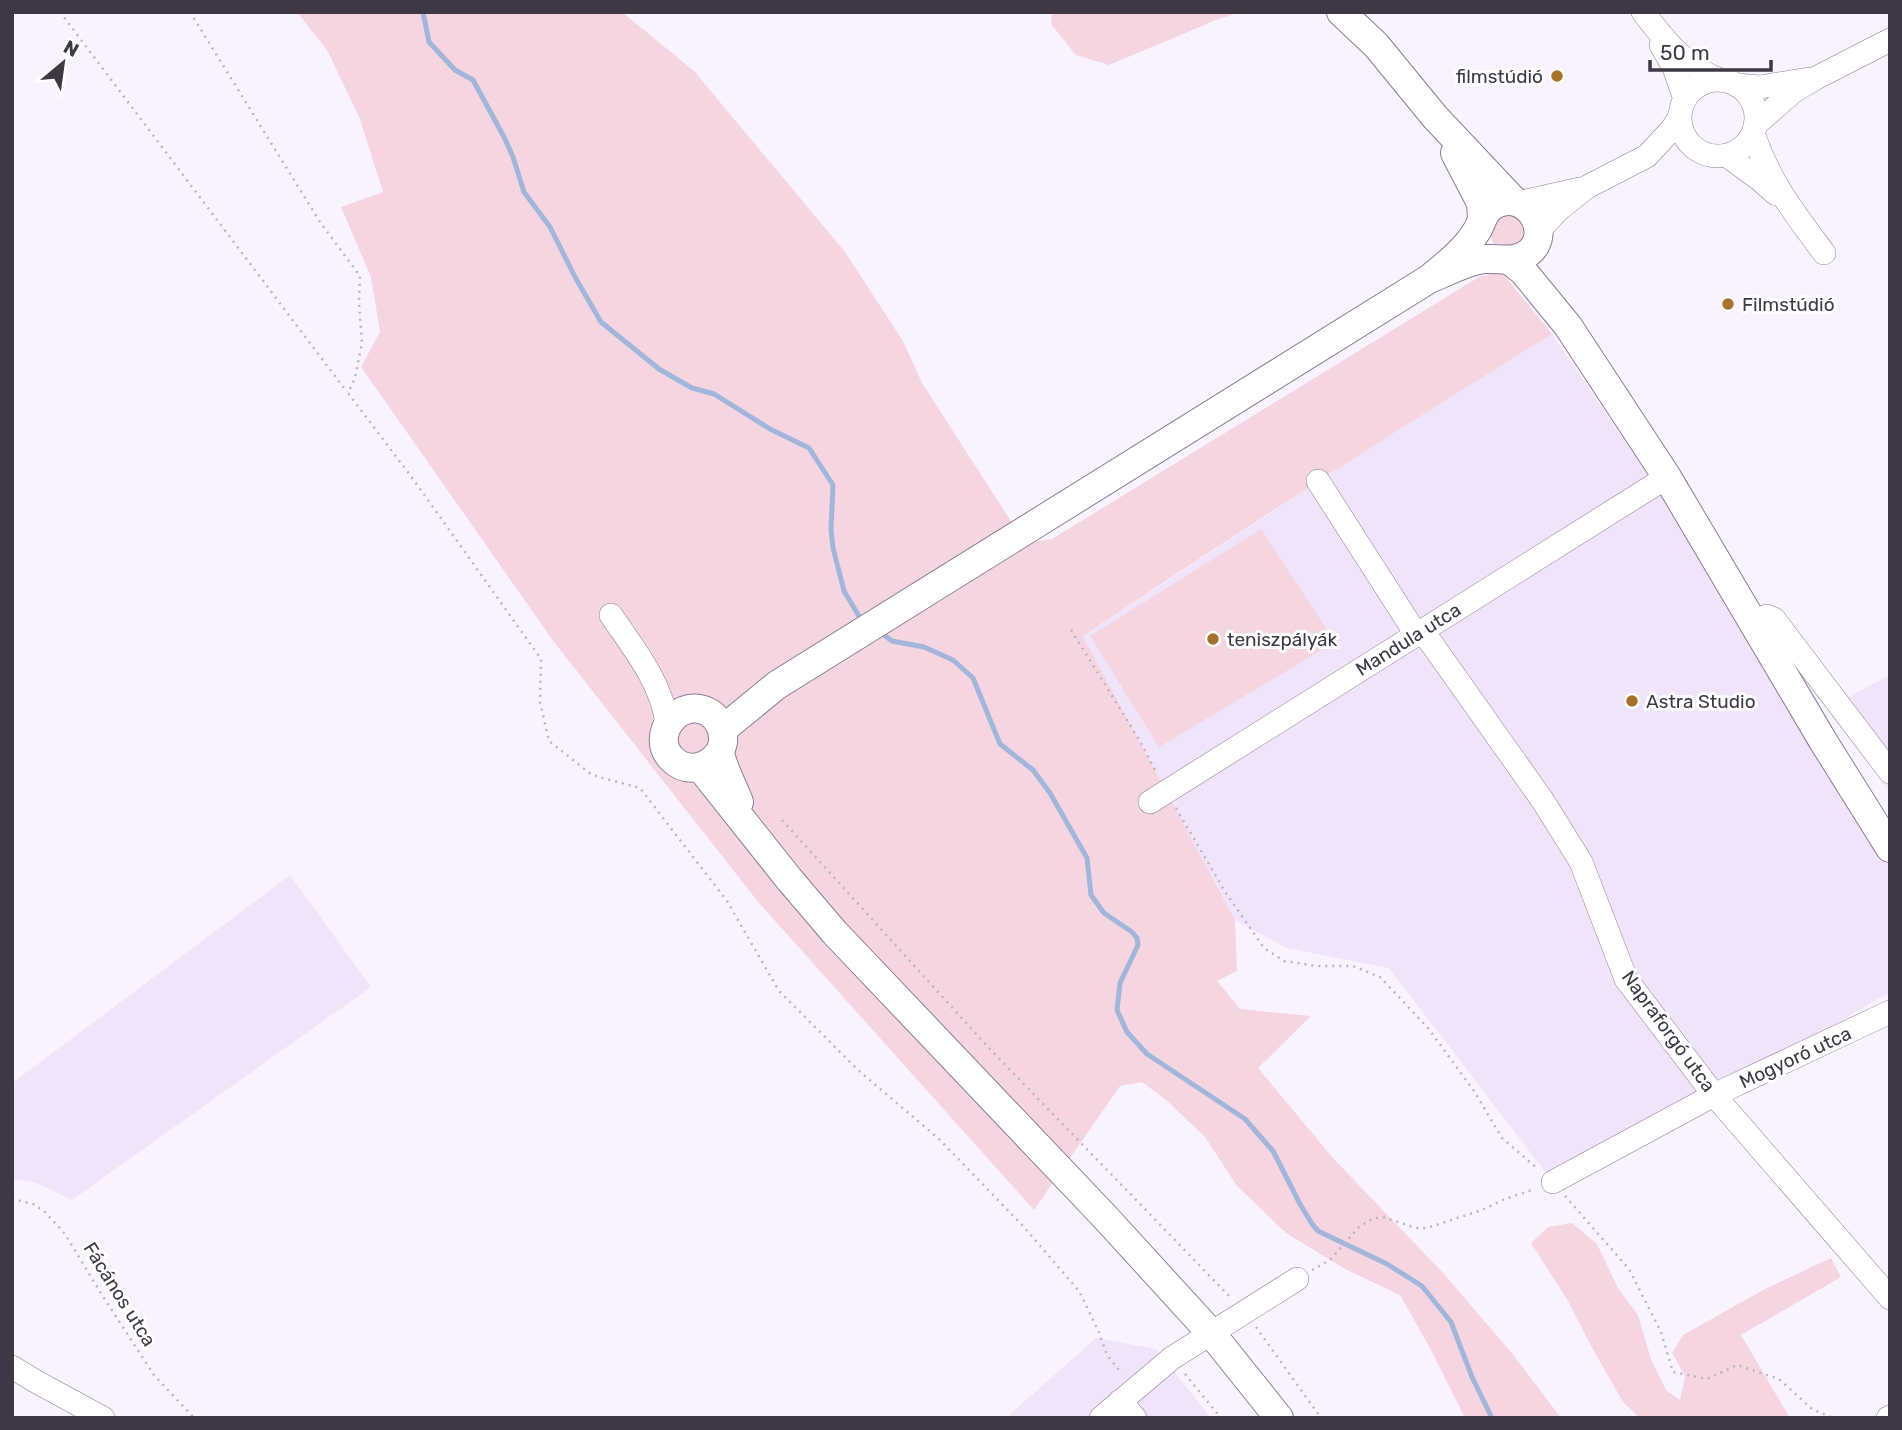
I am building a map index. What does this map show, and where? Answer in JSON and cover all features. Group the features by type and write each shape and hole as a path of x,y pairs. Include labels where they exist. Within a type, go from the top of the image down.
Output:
{"main road":[{"path":"1341,12 1376,45 1435,117 1516,202 1530,209 1535,217 1547,280 1568,326"},
{"path":"1435,117 1480,202 1482,242 1492,254 1523,271 1568,326 1667,477 1823,741 1890,848"},
{"path":"1279,1418 1211,1333 1105,1217 835,933 789,879 749,828 708,735 682,711 673,716 664,733 667,752 673,760 690,768 708,735 777,685 1429,279 1468,244 1488,210 1504,201 1516,202"},
{"path":"1429,279 1481,259 1525,255 1537,238"}],"street":[{"path":"1648,19 1669,45 1707,76 1744,90 1756,113 1754,129 1748,142 1740,149 1726,155 1709,155 1695,149 1684,136 1681,126 1682,107 1674,68 1648,19"},
{"path":"1754,129 1794,91 1890,40"},
{"path":"1647,156 1672,129 1682,107 1697,86 1705,82 1760,87 1816,78"},
{"path":"1754,129 1760,154 1769,173 1788,206 1824,253"},
{"path":"1537,238 1557,211 1587,187 1647,156 1695,149"},
{"path":"1726,155 1759,179 1788,206"},
{"path":"1516,202 1587,187"},
{"name":"Mandula utca","path":"1158,797 1667,477"},
{"name":"Napraforgó utca","path":"1318,481 1419,632 1543,801 1581,862 1626,979 1714,1095 1890,1298"},
{"path":"667,724 659,690 616,613 708,735"},
{"path":"1752,622 1768,616 1774,619 1890,772"},
{"name":"Mogyoró utca","path":"1553,1182 1714,1095 1890,1012"},
{"path":"1101,1418 1129,1402 1172,1358 1297,1279"},
{"path":"12,1367 103,1418"}],"path":[{"path":"60,12 413,479 541,659 540,702 549,741 592,775 640,788 727,901 779,991 858,1070 939,1139 1023,1226 1079,1292 1129,1402"},
{"path":"190,12 320,222 360,276 362,343 355,378 348,393"},
{"path":"1071,630 1140,741 1158,797 1264,948 1284,961 1317,966 1353,966 1380,977 1428,1028 1474,1091 1502,1138 1553,1182 1629,1269 1661,1332 1673,1372 1707,1379 1737,1365 1779,1379 1812,1409 1833,1418"},
{"path":"782,821 987,1046 1245,1312 1321,1418"},
{"path":"1297,1279 1330,1260 1359,1227 1372,1219 1382,1217 1416,1228 1427,1228 1553,1182"},
{"name":"Fácános utca","path":"12,1199 33,1204 45,1212 65,1234 154,1375 194,1418"},
{"path":"1172,1358 1221,1418"}],"shaded area":[{"path":"297,12 622,12 694,71 845,252 903,341 922,383 1025,543 1052,539 1479,277 1501,271 1552,334 1316,483 1083,636 1235,920 1237,971 1217,981 1240,1009 1311,1016 1258,1068 1333,1158 1444,1274 1515,1357 1561,1418 1465,1418 1400,1295 1345,1269 1286,1233 1237,1186 1205,1137 1165,1099 1142,1082 1120,1086 1034,1210 759,903 554,642 361,367 380,332 371,277 341,207 383,192 360,119 327,50"},
{"path":"1052,12 1240,12 1109,65 1076,55 1051,24"},
{"path":"1520,213 1528,238 1505,250 1493,243 1489,230 1494,217"},
{"path":"1552,334 1668,505 1890,862 1890,992 1714,1095 1553,1182 1389,968 1286,948 1235,920 1083,636 1444,399"},
{"name":"teniszpályák","path":"1261,529 1335,642 1159,747 1090,636"},
{"path":"1890,675 1890,793 1831,706"},
{"path":"290,875 371,987 72,1200 37,1183 12,1179 12,1083"},
{"path":"1572,1223 1597,1244 1618,1288 1638,1315 1651,1359 1666,1390 1680,1400 1685,1376 1672,1353 1683,1335 1765,1289 1831,1258 1841,1277 1741,1335 1790,1418 1640,1418 1623,1402 1568,1301 1531,1243 1548,1227"},
{"path":"1096,1338 1156,1349 1211,1418 1006,1418"}],"waterway":[{"path":"423,12 429,42 455,70 473,80 504,137 524,192 550,227 601,322 659,369 692,388 714,394 770,429 809,448 833,485 833,548 844,591 864,620"},
{"path":"880,632 892,641 924,647 953,660 973,678 1000,744 1033,770 1050,793 1087,858 1091,895 1104,913 1137,938 1138,945 1120,983 1117,1010 1127,1032 1147,1054 1245,1119 1273,1151 1300,1204 1318,1231 1387,1264 1422,1286 1451,1322 1472,1377 1492,1418"}],"place":[{"name":"filmstúdió","path":"1557,76"},
{"name":"Filmstúdió","path":"1728,304"},
{"name":"teniszpályák","path":"1213,639"},
{"name":"Astra Studio","path":"1632,701"}]}
